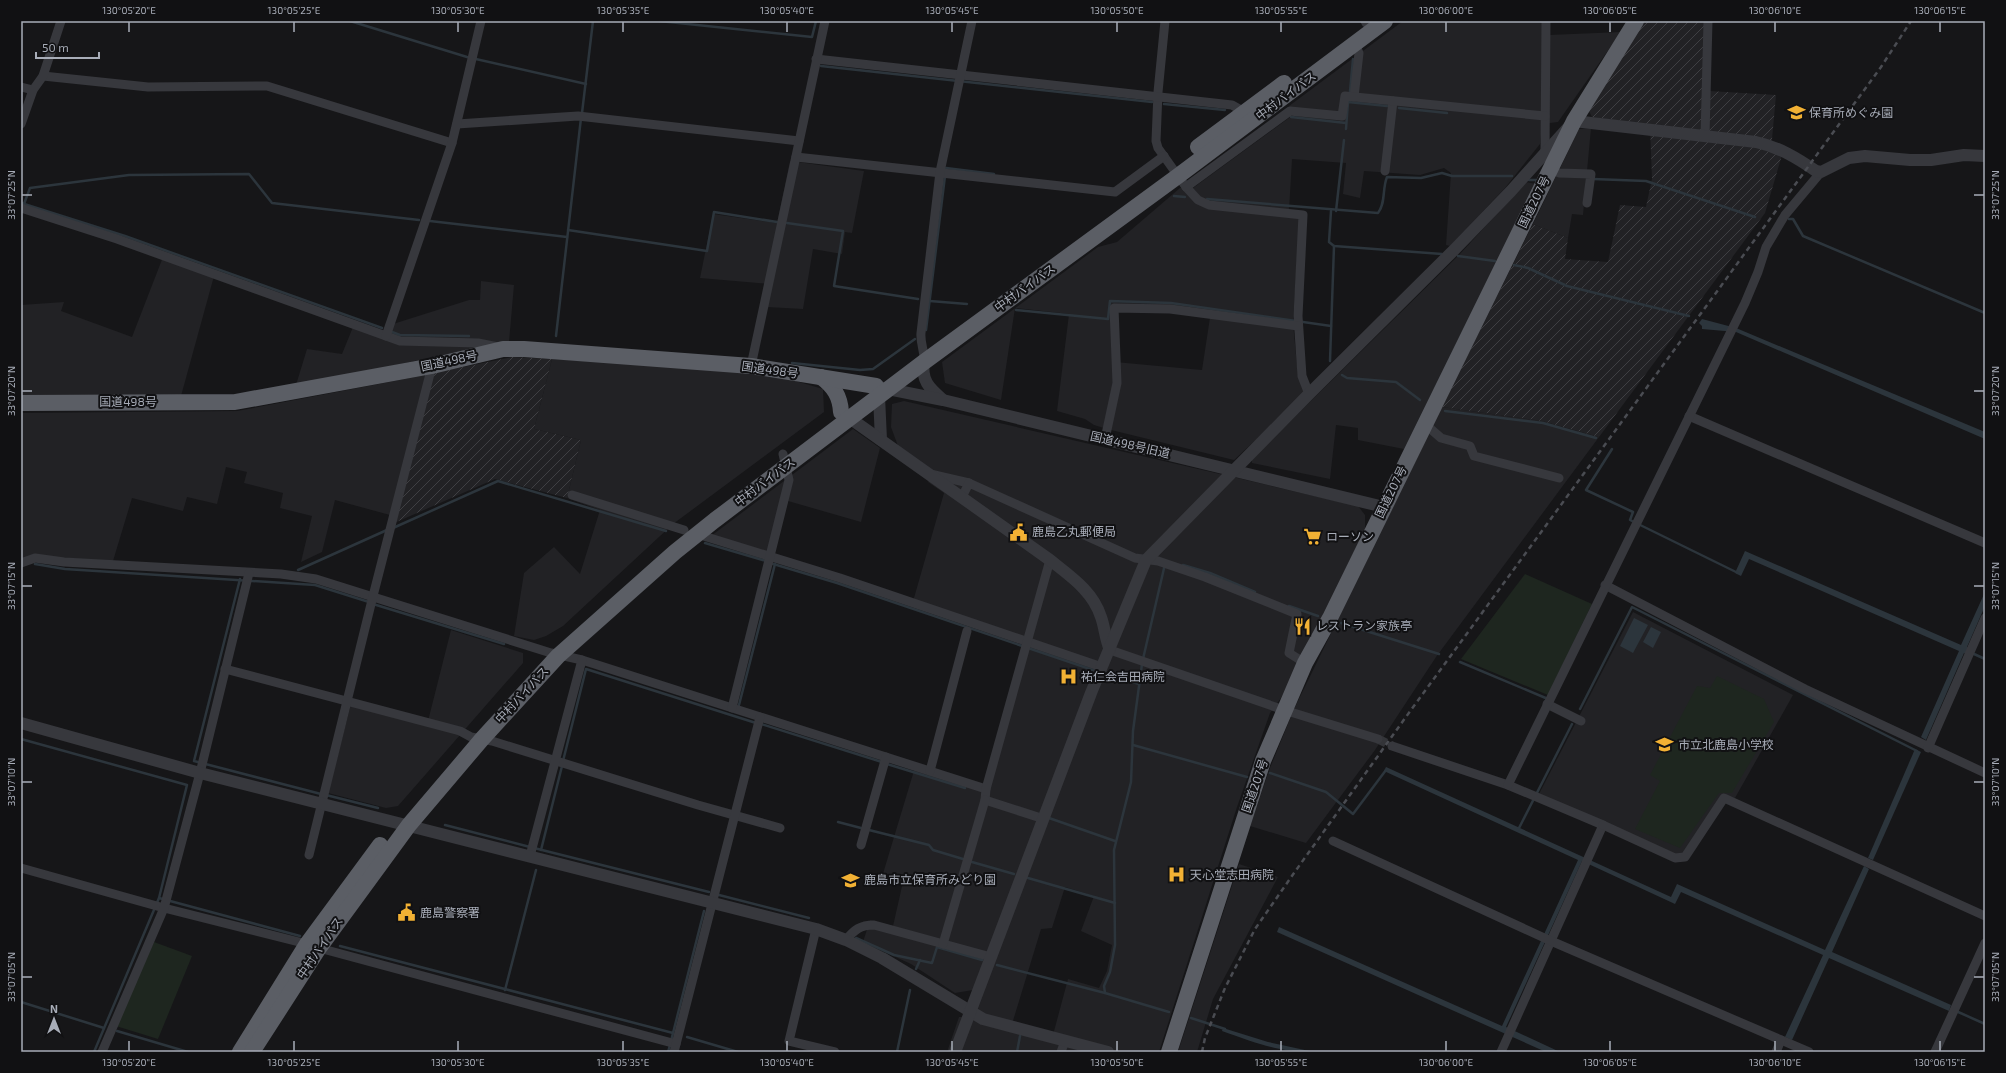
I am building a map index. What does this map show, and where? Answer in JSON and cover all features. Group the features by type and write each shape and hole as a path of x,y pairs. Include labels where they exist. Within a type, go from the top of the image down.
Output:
{"highway":[{"name":"中村バイパス","path":"1250,115 1282,108 1355,44 1385,21"},
{"name":"国道207号","path":"1169,1052 1246,811 1284,710 1305,664 1330,618 1574,121 1636,21"},
{"name":"中村バイパス","path":"240,1052 313,946 366,863 404,824 477,738 554,655 690,532 845,415 881,391 924,356 1175,172 1250,115 1366,22"},
{"name":"国道498号","path":"21,403 235,402 432,366 503,349 531,349 751,366 821,377 881,391"},
{"path":"821,377 834,388 845,415"},
{"name":"中村バイパス","path":"252,1052 313,946"}],"street":[{"path":"21,124 33,90 43,76 61,21"},
{"path":"386,336 452,142 480,21"},
{"path":"751,366 825,21"},
{"path":"943,400 927,386 923,379 924,356 920,343 944,172 959,80 972,21"},
{"path":"1165,21 1156,141 1175,172 1198,200 1209,205 1303,215 1298,326 1302,376 1309,394"},
{"path":"1545,151 1546,21"},
{"path":"1705,136 1708,21"},
{"path":"1354,97 1359,53 1355,44"},
{"path":"816,59 959,80 1232,105 1250,115"},
{"path":"43,76 148,87 267,86 452,142"},
{"path":"21,87 33,90"},
{"path":"796,157 944,172 1115,192 1175,172 1282,108 1290,111 1342,116 1345,96 1545,116"},
{"path":"1385,171 1393,101"},
{"path":"457,124 581,116 799,141"},
{"path":"956,1052 1102,667 1146,560 1309,394 1454,250 1574,121 1756,142 1789,153 1816,171 1821,172"},
{"path":"1508,785 1731,330 1758,272 1766,247 1786,215 1821,172 1849,158 1865,156 1917,160 1964,156 1985,156"},
{"path":"1550,169 1559,172 1591,174 1587,203"},
{"path":"21,208 118,239 400,341 478,343 493,345 503,349"},
{"path":"1105,439 1117,383 1114,308 1170,309 1298,326"},
{"path":"309,855 372,596 432,366"},
{"path":"881,391 881,440"},
{"name":"国道498号旧道","path":"881,391 943,400 1384,507"},
{"path":"845,415 1050,560 1077,582 1089,594 1101,617 1106,642 1110,650 1284,710 1378,738"},
{"path":"1689,416 1985,543"},
{"path":"1425,424 1441,438 1470,446 1474,456 1559,478"},
{"path":"732,708 789,480 785,460"},
{"path":"929,474 970,483 1135,558 1165,563 1205,577 1297,614 1288,654 1305,664"},
{"path":"962,497 970,483"},
{"path":"572,495 840,578 1026,646 1102,667"},
{"path":"21,563 34,558 64,562 249,573 316,579 554,655 582,660 986,789"},
{"path":"943,944 986,800 986,789 1050,560"},
{"path":"102,1052 164,908 249,573"},
{"path":"1605,586 1804,689 1928,748 1985,773"},
{"path":"1101,617 1121,621"},
{"path":"1928,748 1985,618"},
{"path":"930,771 967,631"},
{"path":"531,850 582,660"},
{"path":"225,669 460,731 477,738 555,760 698,805 780,828"},
{"path":"1549,701 1581,720"},
{"path":"21,868 164,908 313,946 667,1041 675,1048 760,717"},
{"path":"21,723 201,766 324,798 404,824 531,850 713,903 816,929 846,940 905,971 983,1019 1063,1046 1108,1052"},
{"path":"1392,746 1508,785 1603,825 1675,858 1685,857 1724,798 1985,916"},
{"path":"861,845 886,757"},
{"path":"986,800 1044,818"},
{"path":"1501,1052 1603,825"},
{"path":"1333,841 1551,941 1809,1052"},
{"path":"846,940 853,930 865,925 874,925 991,957"},
{"path":"816,929 789,1041 834,1052"},
{"path":"1935,1052 1985,943"},
{"path":"1776,1052 1781,1040"}],"shaded area":[{"path":"1403,21 1549,21 1549,35 1621,32 1558,122 1542,124 1540,144 1505,188 1450,246 1446,245 1451,173 1444,168 1420,175 1364,171 1360,198 1343,194 1346,163 1292,159 1289,210 1300,211 1293,323 1298,376 1305,394 1234,460 1107,429 1094,425 1085,419 1057,411 1069,314 1015,308 1098,247 1117,242 1180,188 1193,188 1293,115 1289,106","holes":["1113,305 1211,311 1202,370 1115,362"]},
{"path":"1643,21 1710,21 1709,91 1776,95 1771,150 1782,155 1765,213 1599,437 1542,421 1442,407 1533,224 1568,238 1565,259 1608,262 1620,205 1646,207 1652,179 1650,125 1592,117 1589,111"},
{"path":"1591,128 1583,215 1572,214 1568,238 1533,224 1579,129"},
{"path":"790,161 864,171 852,233 845,232 842,254 813,249 803,309 767,307 770,284 700,278 713,214 777,223"},
{"path":"1526,182 1536,184 1404,449 1358,440 1358,428 1336,425 1330,479 1252,463 1252,459 1460,254"},
{"path":"163,257 214,276 181,396 21,397 21,305 64,302 61,311 132,337"},
{"path":"481,281 514,285 509,342 296,385 307,349 342,354 353,327 388,338 393,324 469,300 480,300"},
{"path":"1015,308 1001,400 945,383 942,362"},
{"path":"1702,319 1736,328 1985,432 1985,439 1736,332 1702,329 1702,326 1699,323"},
{"path":"512,357 552,359 534,429 581,440 567,498 495,479 394,523 434,373"},
{"path":"552,359 752,371 782,377 823,389 824,412 673,524 563,626 546,636 534,640 514,636 524,573 554,547 580,574 600,510 567,498 581,440 534,429"},
{"path":"426,375 390,515 335,500 322,552 301,562 312,516 280,508 283,493 244,483 247,472 226,467 217,504 187,497 183,511 132,498 113,561 21,560 21,413 237,411"},
{"path":"904,401 1358,506 1365,515 1365,530 1281,698 1270,713 1237,807 1159,1052 947,1052 959,1017 982,1016 977,1012 973,990 955,993 911,964 863,942 870,920 893,926 903,882 882,877 916,764 989,789 1028,646 912,605 944,493 928,482 934,471 898,446 891,427 892,404","holes":["1065,887 1094,896 1081,931 1112,945 1107,971 1099,988 1068,979 1053,1035 1012,1024 1041,929 1052,928"]},
{"path":"1442,407 1542,421 1599,437 1436,657 1375,750 1306,843 1250,826 1270,768 1294,709"},
{"path":"853,429 880,448 861,522 788,501 772,560 707,539"},
{"path":"1745,551 1961,645 1985,592 1985,606 1967,647 1966,654 1964,653 1926,740 1921,737 1959,651 1749,559 1741,576 1735,573"},
{"path":"1525,574 1592,604 1548,695 1461,659"},
{"name":"市立北鹿島小学校","path":"1633,612 1793,695 1735,798 1723,797 1683,857 1675,856 1539,794"},
{"path":"1634,618 1648,625 1633,653 1620,646"},
{"path":"1651,627 1661,632 1653,648 1643,642"},
{"path":"451,630 523,653 523,663 398,806 386,808 328,793 352,700 428,721"},
{"path":"1717,676 1764,699 1774,722 1732,793 1719,793 1680,848 1635,829 1660,781 1650,775 1697,686 1710,688"},
{"path":"1915,749 1921,752 1873,860 1868,858"},
{"path":"1386,767 1671,897 1677,884 1825,950 1864,866 1869,869 1832,952 1951,1005 1949,1011 1829,958 1792,1040 1785,1037 1823,955 1681,892 1675,904 1582,861 1506,1027 1560,1052 1546,1052 1277,932 1279,927 1502,1026 1578,860 1384,771"},
{"path":"1239,864 1278,877 1213,999 1197,1052 1178,1052"},
{"path":"154,942 192,956 158,1039 116,1026"},
{"path":"1223,1028 1268,1042 1314,1052 1278,1049 1222,1031"}],"waterway":[{"path":"350,21 467,57 586,84"},
{"path":"582,113 593,21"},
{"path":"659,21 812,37 816,21"},
{"path":"1350,91 1353,59"},
{"path":"821,66 1152,102"},
{"path":"1346,129 1348,102 1387,106"},
{"path":"1164,104 1225,110"},
{"path":"1399,108 1447,113"},
{"path":"1291,117 1346,123"},
{"path":"556,336 581,118"},
{"path":"1336,211 1344,140"},
{"path":"946,171 946,168 994,174"},
{"path":"1207,199 1378,213 1382,205 1387,177 1421,178 1442,173 1452,176 1512,176"},
{"path":"24,204 30,188 129,175 249,174 272,203 419,220"},
{"path":"926,330 945,176"},
{"path":"1593,179 1646,181 1755,217"},
{"path":"1529,180 1536,180"},
{"path":"1174,196 1185,197"},
{"path":"21,203 125,236 382,328"},
{"path":"1331,211 1329,242 1334,246 1442,254"},
{"path":"568,230 707,251 714,212 777,222"},
{"path":"1789,219 1793,219 1803,236 1985,313"},
{"path":"430,221 567,237"},
{"path":"787,223 843,231 834,286 918,299"},
{"path":"1330,361 1334,246"},
{"path":"1458,256 1495,261"},
{"path":"1514,265 1528,268 1567,286 1689,316"},
{"path":"930,301 967,304"},
{"path":"1016,310 1108,319 1110,301 1171,303 1331,326"},
{"path":"392,332 400,335 469,336"},
{"path":"792,363 860,370 873,369 915,339"},
{"path":"1342,375 1347,378 1396,382 1420,400"},
{"path":"1445,411 1543,423 1596,438"},
{"path":"1612,449 1586,490 1633,512 1630,520 1738,573"},
{"path":"393,528 498,481 666,531"},
{"path":"298,570 387,530"},
{"path":"705,543 766,561"},
{"path":"770,563 837,583 1093,670"},
{"path":"35,564 65,569 315,585 369,602"},
{"path":"739,705 775,564"},
{"path":"1143,659 1165,564"},
{"path":"1183,565 1210,573 1255,592"},
{"path":"240,579 194,761 321,794"},
{"path":"373,604 504,644"},
{"path":"1289,606 1318,616"},
{"path":"1580,709 1632,607 1917,751"},
{"path":"1341,623 1439,654"},
{"path":"1974,654 1985,659"},
{"path":"1460,662 1548,699"},
{"path":"1105,993 1104,986 1110,972 1115,945 1114,850 1131,782 1133,731 1142,664"},
{"path":"563,761 586,669 756,723"},
{"path":"1106,674 1139,684"},
{"path":"761,724 882,762"},
{"path":"1518,830 1572,724"},
{"path":"21,739 187,785 159,898 94,1052"},
{"path":"1133,745 1247,777"},
{"path":"887,764 965,788"},
{"path":"541,850 562,766"},
{"path":"1270,773 1326,792 1353,814 1386,770"},
{"path":"326,795 378,808"},
{"path":"1049,818 1115,841"},
{"path":"838,822 861,828"},
{"path":"445,825 530,847"},
{"path":"869,830 929,845 933,850 963,859"},
{"path":"534,848 709,892"},
{"path":"972,862 1014,874"},
{"path":"505,990 536,870"},
{"path":"1028,878 1115,903"},
{"path":"719,895 809,918"},
{"path":"159,898 300,936"},
{"path":"671,1041 704,911"},
{"path":"856,938 894,955 932,963 937,947 982,960"},
{"path":"340,946 673,1033"},
{"path":"916,969 920,960"},
{"path":"997,965 1105,993 1169,1012"},
{"path":"897,1052 910,990"},
{"path":"21,1002 104,1028"},
{"path":"1956,1011 1985,1024"},
{"path":"1191,1018 1225,1029"},
{"path":"117,1031 188,1052"},
{"path":"1017,1052 1020,1036"},
{"path":"687,1037 738,1052"},
{"path":"668,1052 670,1045"}],"tunnel":[{"path":"1378,739 1392,746"}],"railway":[{"path":"1202,1052 1205,1038 1225,988 1255,929 1403,721 1881,67 1911,21"}],"place":[{"name":"保育所めぐみ園","path":"1796,113"},
{"name":"鹿島乙丸郵便局","path":"1019,532"},
{"name":"ローソン","path":"1313,537"},
{"name":"レストラン家族亭","path":"1303,626"},
{"name":"祐仁会吉田病院","path":"1068,677"},
{"name":"市立北鹿島小学校","path":"1665,745"},
{"name":"天心堂志田病院","path":"1177,875"},
{"name":"鹿島市立保育所みどり園","path":"851,880"},
{"name":"鹿島警察署","path":"407,913"}]}
